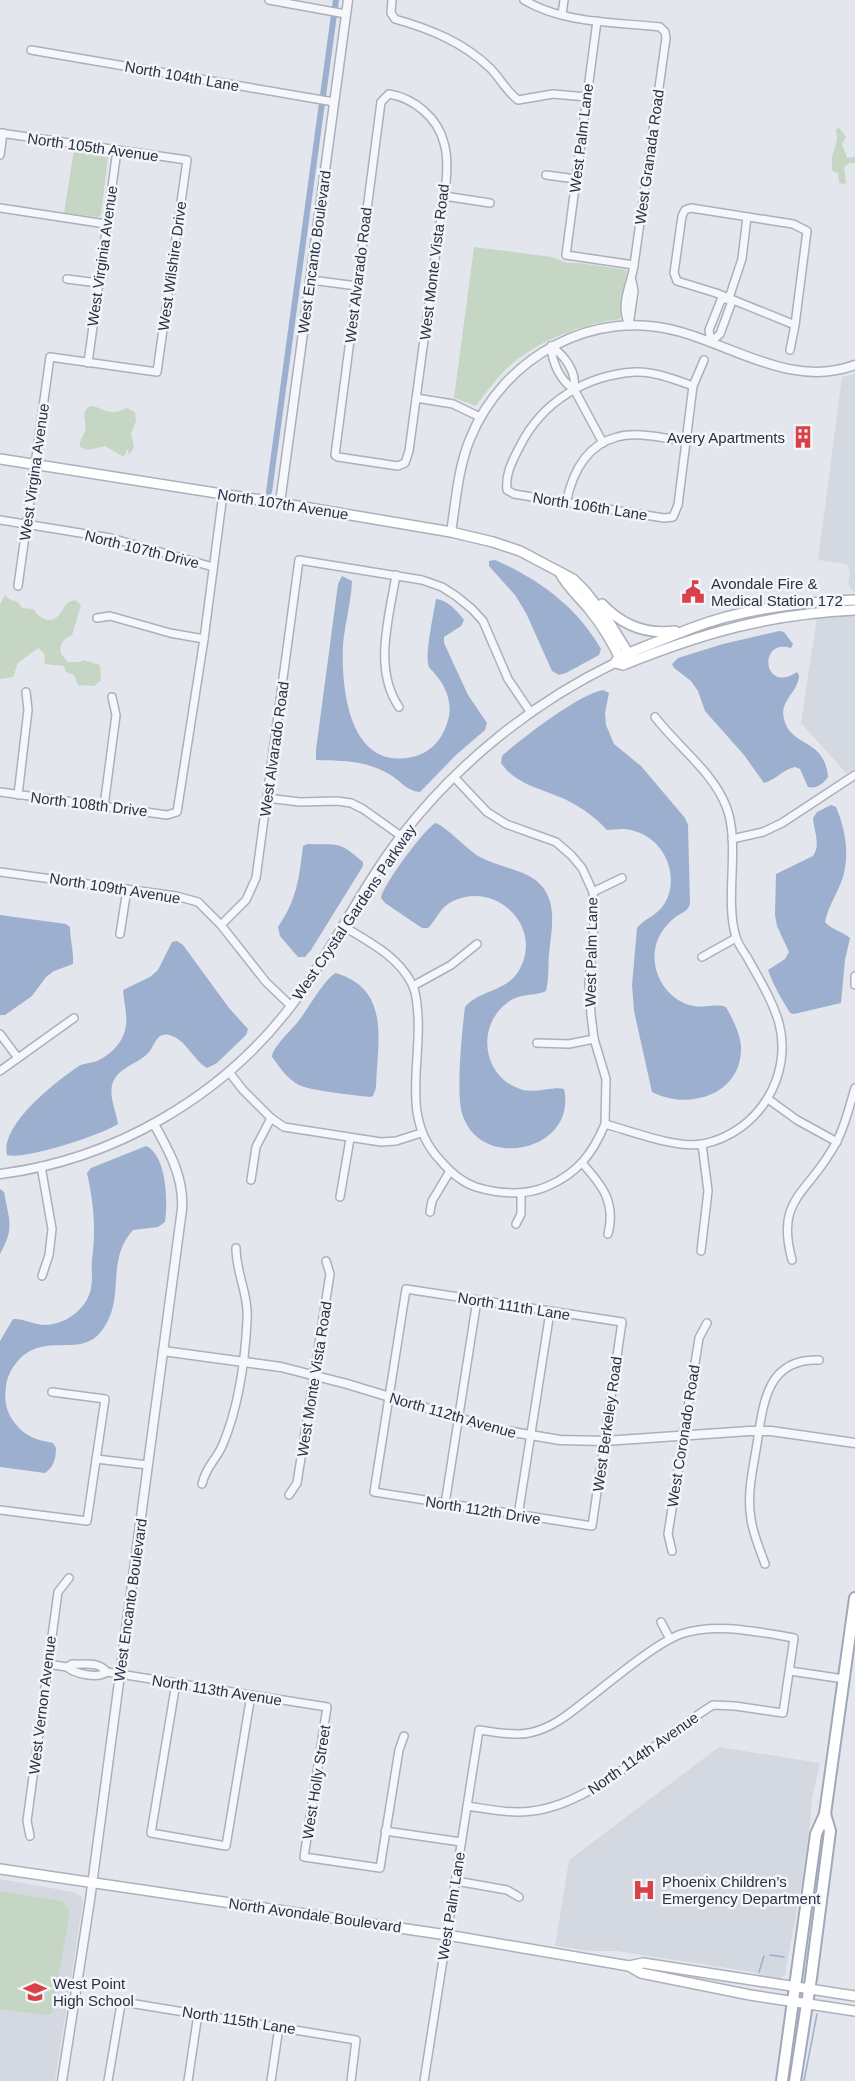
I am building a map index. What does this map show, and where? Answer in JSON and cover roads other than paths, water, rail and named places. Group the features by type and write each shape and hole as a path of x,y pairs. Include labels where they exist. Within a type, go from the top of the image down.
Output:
{"main road":[{"name":"North 107th Avenue","path":"0,459 280,503 451,532 493,542 520,551 573,579 585,591 625,659"},
{"name":"North 107th Avenue","path":"560,573 567,587 601,625 625,659"},
{"path":"585,591 595,597 616,617 632,626 659,632 692,627 784,606 855,600"},
{"path":"625,659 721,630 800,614 855,610"},
{"path":"719,620 721,630"},
{"path":"625,659 692,627"},
{"path":"782,2081 816,1834 825,1814 855,1598"},
{"path":"795,2081 830,1832 825,1814"},
{"name":"North Avondale Boulevard","path":"0,1869 447,1935 629,1966 641,1973 855,2011"},
{"name":"North Avondale Boulevard","path":"629,1966 644,1963 855,1996"}],"street":[{"path":"269,0 338,12"},
{"name":"West Encanto Boulevard","path":"280,503 310,280 326,101 338,12 348,0"},
{"path":"392,0 392,16 443,36 467,50 490,68 518,100 553,94 587,97"},
{"path":"524,0 562,15 597,21"},
{"path":"562,15 564,0"},
{"name":"West Granada Road","path":"597,21 660,27 665,32 632,281 634,291 629,325"},
{"name":"West Palm Lane","path":"597,21 566,255 634,265"},
{"name":"North 104th Lane","path":"31,50 326,101"},
{"name":"West Monte Vista Road","path":"385,97 389,94 413,102 436,125 441,133 447,154 444,196 409,451 405,463"},
{"name":"West Alvarado Road","path":"385,97 381,102 335,455 399,466 405,463"},
{"path":"0,155 1,133"},
{"name":"North 105th Avenue","path":"1,133 187,160"},
{"name":"West Virginia Avenue","path":"88,363 117,150"},
{"name":"West Wilshire Drive","path":"88,363 157,372 187,160"},
{"path":"546,175 576,179"},
{"path":"444,196 490,203"},
{"path":"0,208 106,224"},
{"path":"790,350 795,325 807,231 793,224 691,208 686,210 682,216 674,273 677,281 729,298 795,325"},
{"path":"711,342 720,334 732,304 729,298 742,260 747,217"},
{"path":"67,279 98,284"},
{"path":"310,280 357,286"},
{"path":"711,342 710,330 721,300 729,298"},
{"path":"716,315 726,319"},
{"path":"451,532 463,460 480,417 506,380 551,346 592,331 629,325 669,328 762,363 786,369 823,372 855,365"},
{"path":"551,346 562,354 576,380 574,390"},
{"path":"551,346 552,359 567,385 574,390 603,443"},
{"name":"West Virgina Avenue","path":"18,586 51,357 88,363"},
{"path":"566,503 572,478 584,458 603,443 617,437 627,436 686,441 693,386 704,360"},
{"path":"559,372 569,367"},
{"path":"574,390 588,382 637,372 693,386"},
{"name":"North 106th Lane","path":"574,390 548,407 526,434 512,460 507,476 507,490 514,494 566,503 664,518 674,517 678,505 686,441"},
{"path":"416,398 453,404 480,417"},
{"path":"97,618 110,616 170,633 204,639 223,494"},
{"name":"North 107th Drive","path":"0,520 111,538 213,567"},
{"name":"West Alvarado Road","path":"221,925 246,900 256,878 299,560 396,575"},
{"path":"399,707 389,693 385,668 386,637 396,575 442,587 472,609 483,621 508,679 531,713"},
{"name":"North 108th Drive","path":"0,792 167,815 177,812 204,639"},
{"name":"West Crystal Gardens Parkway","path":"0,1174 41,1166 90,1152 154,1124 194,1099 229,1072 270,1032 291,1006 370,881 401,836 431,800 491,742 580,681 625,659"},
{"path":"18,795 28,710 26,692"},
{"path":"104,806 116,715 112,697"},
{"path":"343,926 396,961 413,986 418,1025 415,1104 421,1133 436,1156 465,1183 499,1192 521,1193 547,1187 582,1163 596,1145 605,1124 671,1142 702,1144 745,1125 768,1099 777,1081 782,1064 783,1048 779,1024 772,1001 736,938 732,912 732,839 728,808 718,788 656,717"},
{"path":"732,839 763,832 782,823 855,775"},
{"name":"West Palm Lane","path":"454,777 488,812 506,824 556,842 572,855 582,868 593,892 594,926 589,981 594,1039 606,1078 605,1124"},
{"path":"267,798 300,802 351,803 401,836"},
{"name":"North 109th Avenue","path":"0,872 176,896 198,902 221,925 266,982 291,1006"},
{"path":"593,892 622,878"},
{"path":"120,934 127,889"},
{"path":"702,957 736,938"},
{"path":"413,986 451,965 477,944"},
{"path":"855,976 855,985"},
{"path":"0,1071 74,1018"},
{"path":"0,1034 18,1058"},
{"path":"537,1043 568,1044 594,1039"},
{"path":"229,1072 271,1118 292,1129 350,1139 390,1142 421,1133"},
{"path":"792,1260 787,1243 788,1224 793,1203 837,1142 855,1088"},
{"path":"768,1099 797,1120 837,1142"},
{"path":"251,1180 256,1147 271,1118"},
{"name":"West Encanto Boulevard","path":"62,2081 92,1883 183,1197 171,1154 154,1124"},
{"path":"340,1197 350,1139"},
{"path":"701,1251 708,1191 702,1144"},
{"path":"582,1163 607,1193 612,1220 608,1234"},
{"path":"41,1166 52,1229 49,1255 42,1276"},
{"path":"430,1212 432,1201 450,1171"},
{"path":"516,1224 521,1214 521,1193"},
{"path":"202,1484 205,1469 222,1446 234,1411 242,1361 248,1318 244,1288 236,1263 236,1248"},
{"name":"West Monte Vista Road","path":"289,1495 297,1483 330,1274 326,1261"},
{"name":"North 111th Lane","path":"389,1397 406,1289 622,1322"},
{"path":"445,1504 477,1300"},
{"path":"518,1516 550,1311"},
{"name":"West Berkeley Road","path":"592,1526 622,1322"},
{"name":"West Coronado Road","path":"672,1551 668,1534 699,1338 707,1323"},
{"name":"North 112th Avenue","path":"163,1351 281,1367 495,1429 560,1440 605,1441 759,1431 855,1443"},
{"path":"765,1564 750,1520 750,1488 766,1394 776,1377 790,1364 806,1359 819,1360"},
{"path":"0,1510 87,1521 105,1399 52,1392"},
{"name":"North 112th Drive","path":"389,1397 374,1492 592,1526"},
{"path":"96,1459 148,1465"},
{"name":"West Vernon Avenue","path":"30,1836 27,1821 47,1664 58,1592 69,1578"},
{"path":"661,1622 670,1639 699,1630 724,1629 794,1638 790,1671 844,1679"},
{"name":"West Palm Lane","path":"424,2081 480,1730 530,1733 549,1726 564,1718 670,1639"},
{"name":"North 113th Avenue","path":"47,1664 67,1667 72,1664 98,1677 107,1672"},
{"name":"North 113th Avenue","path":"86,1670 96,1664 107,1672 327,1707"},
{"name":"North 114th Avenue","path":"467,1806 506,1811 532,1811 555,1806 595,1789 713,1705 783,1713 790,1671"},
{"path":"176,1683 151,1833 226,1846 251,1695"},
{"name":"West Holly Street","path":"327,1707 304,1857 380,1868 385,1831"},
{"path":"404,1736 399,1750 385,1831 461,1842"},
{"path":"456,1881 507,1890 519,1897"},
{"name":"North 115th Lane","path":"108,2081 121,2004 129,2003 356,2040 351,2081"},
{"path":"188,2081 198,2014"},
{"path":"271,2081 279,2027"}],"water":[{"path":"495,560 542,585 569,607 601,649 599,655 566,673 559,675 552,671 526,613 515,595 489,566 489,561"},
{"path":"342,576 352,581 343,645 347,703 362,739 374,751 391,758 412,757 430,749 443,733 448,720 450,708 448,696 435,673 429,668 428,661 428,644 436,599 448,604 464,620 461,626 444,637 444,643 468,695 487,723 485,730 456,755 420,792 411,790 389,774 371,766 353,762 316,760 338,584"},
{"path":"779,631 784,632 793,644 791,648 780,647 773,651 768,665 777,677 786,677 797,672 799,675 796,686 784,706 784,719 793,735 815,749 826,764 828,777 817,787 808,787 800,769 795,767 764,783 744,755 705,711 698,691 691,681 672,664 678,658 723,644"},
{"path":"603,690 609,693 605,713 606,725 614,744 641,766 685,818 688,825 690,904 666,926 656,944 654,955 659,978 673,996 683,1002 694,1006 726,1007 740,1041 739,1063 733,1077 723,1087 697,1099 682,1100 652,1092 634,1011 632,985 637,928 665,903 671,880 666,858 652,840 642,834 628,829 607,830 590,814 577,806 519,780 501,763 502,756 551,718 579,700"},
{"path":"831,805 836,807 839,815 846,850 843,877 825,922 850,938 845,960 841,1003 794,1014 790,1013 768,970 785,959 789,952 777,926 775,915 776,874 813,856 817,843 813,818 817,812"},
{"path":"435,823 478,856 529,876 546,891 550,901 552,921 546,991 517,997 507,1003 490,1025 487,1038 492,1064 499,1075 510,1084 528,1091 564,1089 564,1110 556,1127 542,1140 525,1147 505,1148 487,1143 472,1132 460,1104 461,1045 465,1007 478,997 506,984 518,972 525,956 526,940 521,925 512,912 500,903 486,897 470,896 453,901 442,910 428,928 422,928 381,898 383,891 404,859"},
{"path":"307,844 337,845 348,850 363,862 363,866 311,950 305,957 298,957 280,936 278,927 293,898 303,846"},
{"path":"0,915 66,924 70,927 73,955 73,964 54,971 46,977 32,996 5,1015 0,1015"},
{"path":"177,941 183,945 229,1008 248,1029 246,1035 217,1063 207,1068 175,1037 162,1035 145,1056 120,1072 113,1082 112,1098 118,1124 63,1146 30,1154 7,1155 7,1143 12,1130 32,1104 79,1066 97,1061 116,1047 126,1027 123,990 150,977 158,970 172,942"},
{"path":"336,973 354,981 366,992 374,1005 379,1036 376,1088 373,1096 370,1097 323,1091 299,1085 287,1076 272,1057 278,1044 326,982"},
{"path":"146,1146 153,1151 162,1169 166,1192 165,1222 158,1227 133,1230 125,1242 117,1267 110,1317 94,1338 74,1345 39,1347 28,1352 13,1367 5,1392 9,1414 26,1434 53,1443 56,1455 52,1465 45,1473 0,1467 0,1341 13,1319 42,1325 53,1324 66,1320 82,1307 92,1285 94,1237 93,1206 87,1173 91,1168"},
{"path":"0,1189 4,1192 10,1224 8,1237 0,1254"}],"waterway":[{"path":"269,492 336,0"},
{"path":"770,1955 784,1957"},
{"path":"759,1972 764,1956"},
{"path":"804,2081 817,2014"}],"place":[{"name":"Avery Apartments","path":"803,437"},
{"name":"Avondale Fire & Medical Station 172","path":"693,592"},
{"name":"Phoenix Children’s Emergency Department","path":"644,1890"},
{"name":"West Point High School","path":"35,1992"}]}
